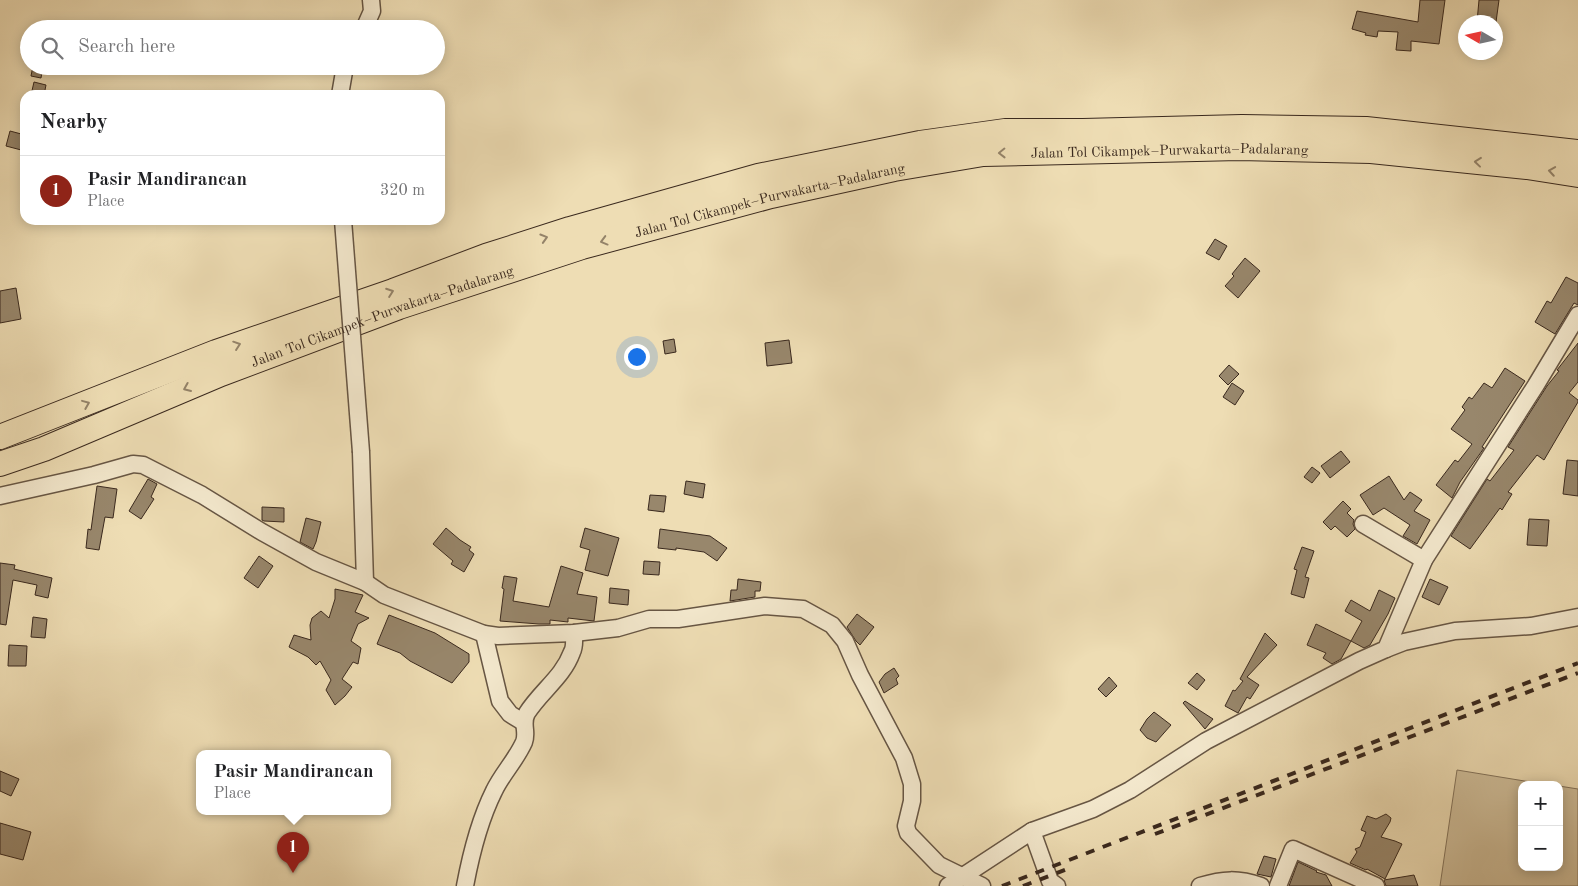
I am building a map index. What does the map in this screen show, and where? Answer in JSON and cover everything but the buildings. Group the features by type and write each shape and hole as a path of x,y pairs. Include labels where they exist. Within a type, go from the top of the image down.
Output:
{"highway":[{"name":"Jalan Tol Cikampek–Purwakarta–Padalarang","path":"0,437 216,352 496,253 758,176 920,143 1005,131 1242,127 1366,129 1578,152"},
{"name":"Jalan Tol Cikampek–Purwakarta–Padalarang","path":"0,464 44,449 231,370 399,307 573,250 771,196 894,169 984,154 1239,148 1371,151 1527,167 1578,175"}],"street":[{"path":"368,20 372,12 371,0"},
{"path":"341,90 343,75"},
{"path":"344,225 361,452 365,582"},
{"path":"1386,649 1424,560 1530,394 1578,314"},
{"path":"0,496 94,475 133,464 143,465 202,494 262,532 316,562 365,582 384,595 484,634 498,636 574,633 618,628 649,619 678,619 765,606 804,609 832,625 845,641 860,675 904,758 912,784 912,801 906,826 908,833 939,866 982,886"},
{"path":"1363,524 1424,560"},
{"path":"948,886 1032,831 1093,809 1130,790 1206,741 1359,661 1386,649 1404,642 1455,631 1532,626 1578,617"},
{"path":"465,886 471,854 485,811 525,740 523,722 535,702 562,671 573,651 574,633"},
{"path":"484,634 500,701 510,714 523,722"},
{"path":"1032,831 1050,881 1057,886"},
{"path":"1278,886 1293,849 1376,886"},
{"path":"1200,886 1232,879 1261,886"}],"shaded area":[{"path":"1457,770 1524,781 1518,781 1518,871 1563,871 1563,787 1578,789 1578,886 1440,886"}],"railway":[{"path":"1002,886 1578,663"},
{"path":"1155,834 1578,673"},
{"path":"1023,886 1067,869"}],"place":[{"name":"Pasir Mandirancan","path":"293,873"}]}
